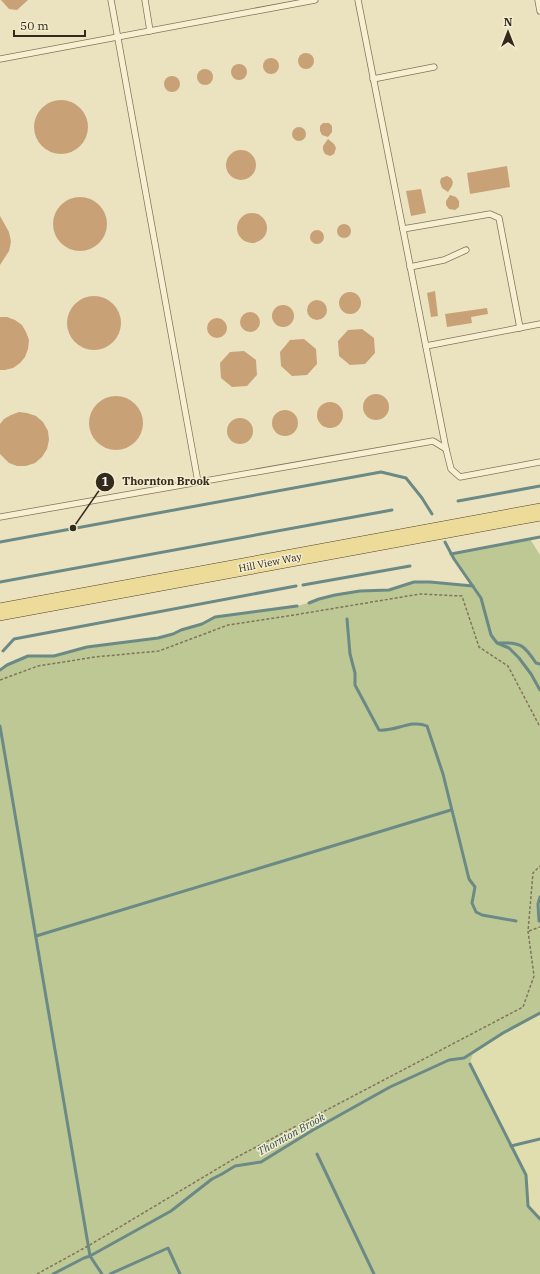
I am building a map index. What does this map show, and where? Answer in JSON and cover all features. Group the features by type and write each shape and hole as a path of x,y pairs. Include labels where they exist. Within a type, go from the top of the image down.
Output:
{"main road":[{"name":"Hill View Way","path":"0,612 540,512"}],"lane":[{"path":"111,0 198,482"},
{"path":"145,0 150,31"},
{"path":"0,59 315,0"},
{"path":"358,0 451,469 460,477 540,462"},
{"path":"538,0 540,11"},
{"path":"373,78 434,67"},
{"path":"403,229 490,214 499,218 520,328"},
{"path":"410,267 444,260 466,250"},
{"path":"426,346 540,324"},
{"path":"0,517 433,441 446,449"}],"path":[{"path":"0,680 38,666 95,657 159,650 228,625 420,594 462,596 479,647 508,666 540,727"},
{"path":"37,1274 88,1246 237,1157 523,1007 534,976 528,931 533,873 540,866"},
{"path":"528,931 540,927"}],"shaded area":[{"path":"540,1013 540,1219 528,1206 526,1175 470,1064 473,1053 503,1033"}],"green space":[{"path":"530,539 540,555 540,1013 503,1033 473,1053 470,1064 526,1175 528,1206 540,1219 540,1274 0,1274 0,670 7,665 28,656 54,656 87,647 158,638 202,624 215,617 297,606 346,593 389,590 414,582 472,586 451,554"}],"building":[{"path":"1,0 28,0 17,10 9,9"},
{"path":"303,53 309,53 314,58 312,67 309,69 303,69 298,64 298,58"},
{"path":"268,58 274,58 279,63 277,72 274,74 268,74 263,69 263,63"},
{"path":"236,64 242,64 247,69 245,78 242,80 236,80 231,75 231,69"},
{"path":"202,69 208,69 213,74 211,83 208,85 202,85 197,80 197,74"},
{"path":"169,76 175,76 180,81 178,90 175,92 169,92 164,87 164,81"},
{"path":"61,100 71,102 80,108 86,117 88,127 86,137 80,146 71,152 61,154 51,152 42,146 36,137 34,127 36,117 42,108 51,102"},
{"path":"323,123 329,123 332,126 332,132 328,137 322,135 320,131 320,126"},
{"path":"299,127 304,129 306,134 304,139 299,141 294,139 292,134 294,129"},
{"path":"328,139 336,148 334,154 330,156 325,154 323,150 323,146"},
{"path":"241,150 252,154 256,165 252,176 241,180 230,176 226,165 230,154"},
{"path":"507,166 510,187 470,194 467,173"},
{"path":"447,176 451,178 453,182 448,192 442,188 440,182 441,178"},
{"path":"421,189 426,213 411,216 406,191"},
{"path":"450,195 456,197 459,201 459,207 455,210 449,209 446,205 446,201"},
{"path":"80,197 90,199 99,205 105,214 107,224 105,234 99,243 90,249 80,251 70,249 61,243 55,234 53,224 55,214 61,205 70,199"},
{"path":"252,213 263,217 267,228 263,239 252,243 241,239 237,228 241,217"},
{"path":"0,216 9,232 11,242 9,251 0,265"},
{"path":"344,224 349,226 351,231 349,236 344,238 339,236 337,231 339,226"},
{"path":"317,230 322,232 324,237 322,242 317,244 312,242 310,237 312,232"},
{"path":"435,291 438,316 431,317 427,293"},
{"path":"350,292 354,293 360,299 360,307 354,313 350,314 346,313 340,307 339,303 340,299 346,293"},
{"path":"94,296 104,298 113,304 119,313 121,323 119,333 113,342 104,348 94,350 84,348 75,342 69,333 67,323 69,313 75,304 84,298"},
{"path":"313,300 321,300 327,306 327,314 321,320 313,320 307,314 307,306"},
{"path":"283,305 287,306 293,312 293,320 287,326 283,327 279,326 273,320 272,316 273,312 279,306"},
{"path":"487,308 488,314 471,317 472,323 447,327 445,314"},
{"path":"246,312 254,312 260,318 260,326 254,332 246,332 240,326 240,318"},
{"path":"0,317 7,317 22,325 29,340 25,357 13,368 5,370 0,370"},
{"path":"213,318 221,318 227,324 227,332 221,338 213,338 207,332 207,324"},
{"path":"362,329 374,338 375,353 365,364 350,365 339,356 338,341 348,330"},
{"path":"304,339 316,349 317,364 307,375 292,376 281,366 280,352 290,340"},
{"path":"244,351 256,360 257,375 247,386 232,387 221,378 220,363 230,352"},
{"path":"376,394 385,398 389,407 385,416 376,420 367,416 363,407 367,398"},
{"path":"116,396 126,398 135,404 141,413 143,423 141,433 135,442 126,448 116,450 106,448 97,442 91,433 89,423 91,413 97,404 106,398"},
{"path":"330,402 339,406 343,415 339,424 330,428 321,424 317,415 321,406"},
{"path":"285,410 294,414 298,423 294,432 285,436 276,432 272,423 276,414"},
{"path":"19,412 36,416 43,422 48,431 49,440 47,449 42,457 35,463 26,466 17,466 9,463 0,454 0,424 4,419"},
{"path":"240,418 249,422 253,431 249,440 240,444 231,440 227,431 231,422"}],"waterway":[{"name":"Thornton Brook","path":"0,542 381,472 406,478 422,498 432,514"},
{"path":"458,501 540,486"},
{"path":"0,582 392,510"},
{"path":"451,554 540,537"},
{"name":"Thornton Brook","path":"445,542 454,559 481,598 491,635 497,643 509,648 519,658 531,674 540,690"},
{"path":"303,585 410,566"},
{"path":"309,603 335,595 360,591 389,590 414,582 473,586"},
{"path":"3,651 14,639 296,586"},
{"path":"0,670 7,665 28,656 54,656 87,647 158,638 202,624 215,617 297,606"},
{"path":"347,619 350,654 355,673 355,685 379,730 415,724 427,726 443,774 469,879 475,887 472,903 476,912 482,915 516,921"},
{"path":"499,643 512,643 525,648 536,663 540,664"},
{"path":"0,726 90,1256 102,1274"},
{"path":"36,936 451,810"},
{"name":"Thornton Brook","path":"539,921 538,904 540,897"},
{"name":"Thornton Brook","path":"53,1274 90,1256 171,1211 212,1179 235,1166 261,1162 313,1130 390,1087 449,1060 464,1058 503,1033 540,1013"},
{"path":"470,1064 526,1175 528,1206 540,1219"},
{"path":"511,1146 540,1139"},
{"path":"317,1154 374,1274"},
{"path":"110,1274 168,1248 180,1274"}],"place":[{"name":"Thornton Brook","path":"73,528"}]}
